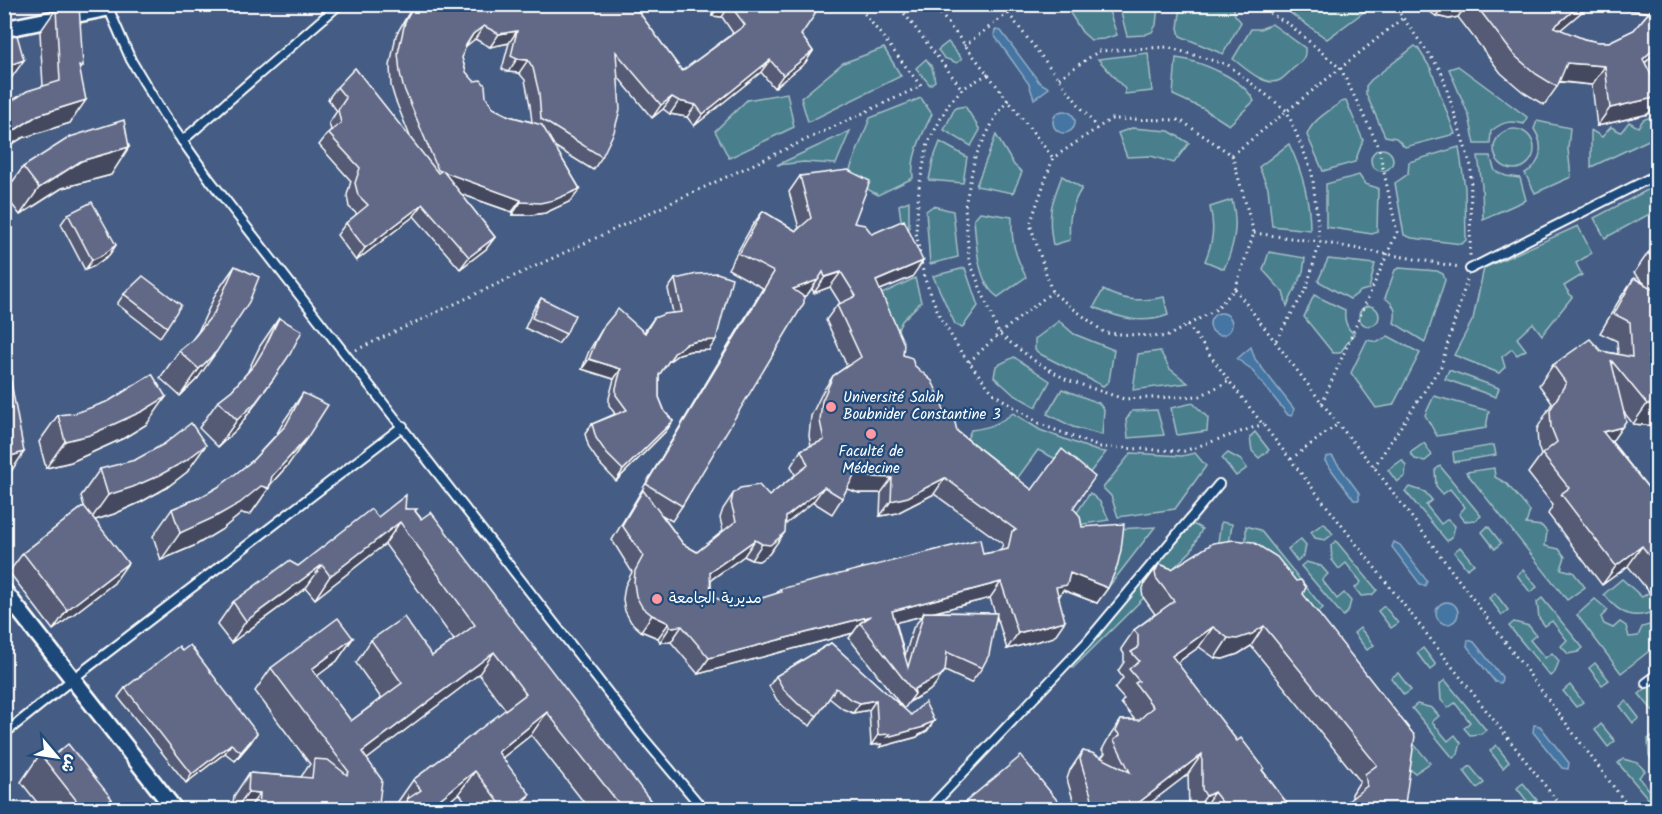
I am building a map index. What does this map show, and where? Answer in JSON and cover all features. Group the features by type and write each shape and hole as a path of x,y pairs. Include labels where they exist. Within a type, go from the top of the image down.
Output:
{"street":[{"path":"4,30 107,6"},
{"path":"4,591 175,810"}],"lane":[{"path":"182,141 340,4"},
{"path":"107,6 131,60 164,115 210,180 641,735 704,810"},
{"path":"1470,269 1658,174"},
{"path":"4,734 403,426"},
{"path":"928,810 1086,643 1219,484"},
{"path":"1646,683 1658,674"}],"path":[{"path":"347,355 921,86 857,4"},
{"path":"897,4 962,89"},
{"path":"933,4 1053,158"},
{"path":"1001,4 1095,127"},
{"path":"964,46 1008,13 1027,4"},
{"path":"1254,4 1290,25 1341,69 1378,145 1397,232 1389,255 1322,403"},
{"path":"1374,467 1441,366 1470,269 1471,166 1441,71 1393,4"},
{"path":"1232,155 1403,18"},
{"path":"1059,78 1099,51 1167,46 1228,65 1287,111 1312,172 1320,242 1306,289 1275,342"},
{"path":"988,74 962,89 948,105 928,143 919,187 916,232 924,278 940,317 969,362 994,394 1040,424 1099,447 1184,451 1264,424"},
{"path":"1008,100 996,116 975,157 965,206 969,260 999,334 1035,361 1067,380 1124,399 1200,396 1229,381"},
{"path":"1110,119 1180,120 1232,155 1254,232 1235,289 1215,310 1166,337 1105,333 1052,292 1030,224 1053,158 1095,127 1110,119"},
{"path":"1254,232 1470,269"},
{"path":"1235,289 1338,424 1374,467 1631,810"},
{"path":"969,362 999,334 1052,292"},
{"path":"1188,325 1229,381 1564,810"},
{"path":"1291,459 1338,424"}],"shaded area":[{"name":"Université Salah Boubnider Constantine 3","path":"5,5 1657,5 1657,809 5,809"},
{"path":"995,30 1001,31 1039,82 1049,88 1034,99 1029,84 994,35"},
{"path":"1064,111 1072,114 1075,122 1072,130 1064,133 1056,130 1053,122 1056,114"},
{"path":"1221,313 1229,316 1232,324 1229,332 1221,335 1213,332 1210,324 1213,316"},
{"path":"1251,347 1255,359 1294,409 1292,416 1288,415 1250,368 1237,359"},
{"path":"1332,456 1359,493 1359,500 1354,500 1325,461 1326,457"},
{"path":"1394,542 1400,545 1427,581 1425,586 1420,584 1392,547"},
{"path":"1447,602 1455,605 1458,613 1455,621 1447,624 1439,621 1436,613 1439,605"},
{"path":"1468,640 1474,642 1502,677 1501,683 1495,682 1467,646"},
{"path":"1534,725 1540,726 1569,763 1568,769 1562,768 1533,732"}],"green space":[{"path":"1282,4 1373,5 1327,39 1282,7"},
{"path":"1065,5 1107,5 1117,35 1091,40 1082,32"},
{"path":"1119,5 1158,5 1156,25 1152,32 1127,36"},
{"path":"1181,5 1233,5 1235,15 1241,22 1223,54 1180,36 1178,28"},
{"path":"1272,24 1305,48 1304,57 1300,63 1282,79 1274,82 1255,76 1233,59 1251,29 1260,29"},
{"path":"948,42 962,59 957,63 944,58 938,50"},
{"path":"1415,46 1431,69 1455,134 1405,147 1396,138 1385,136 1366,94 1366,86"},
{"path":"884,48 901,76 808,122 801,98 843,63"},
{"path":"1148,53 1152,91 1125,94 1125,89 1098,59"},
{"path":"1176,58 1208,67 1231,78 1241,85 1254,101 1229,125 1204,109 1173,95"},
{"path":"926,59 932,67 935,81 930,85 916,68"},
{"path":"1458,66 1527,117 1524,124 1510,122 1503,124 1491,131 1490,144 1475,144 1469,116 1449,69"},
{"path":"787,93 794,127 729,158 715,131 747,100"},
{"path":"921,98 932,114 915,153 913,178 878,195 867,189 849,172 870,118"},
{"path":"1346,101 1363,140 1355,162 1323,171 1307,135 1321,116"},
{"path":"965,106 980,130 971,146 944,130 955,108"},
{"path":"1650,117 1657,136 1591,167 1591,130 1602,137 1611,127 1621,132 1629,122 1638,127 1643,120"},
{"path":"1537,121 1570,128 1568,149 1571,177 1535,193 1525,173 1535,164 1540,153 1539,141 1534,129"},
{"path":"1132,128 1169,131 1189,143 1174,163 1151,156 1127,157 1118,133"},
{"path":"1514,129 1528,135 1534,149 1528,163 1514,169 1500,163 1494,149 1500,135"},
{"path":"850,131 836,164 804,162 777,165"},
{"path":"996,135 1014,165 1022,172 1013,193 976,186"},
{"path":"940,142 967,157 963,183 929,180"},
{"path":"1289,144 1304,186 1309,208 1310,230 1272,226 1268,188 1259,167"},
{"path":"1459,147 1465,188 1466,240 1462,244 1404,235 1395,183 1408,174 1409,162"},
{"path":"1382,149 1390,152 1393,160 1390,168 1382,171 1374,168 1371,160 1374,152"},
{"path":"1478,156 1490,156 1495,171 1506,176 1520,178 1526,200 1483,219"},
{"path":"1359,175 1365,184 1378,188 1377,232 1372,234 1326,227 1326,184"},
{"path":"1062,176 1082,188 1071,213 1070,240 1053,245 1050,226 1051,210"},
{"path":"1657,185 1657,210 1605,238 1594,218"},
{"path":"1232,200 1235,218 1234,235 1224,269 1205,261 1212,234 1210,207"},
{"path":"909,201 909,248 905,249 899,205"},
{"path":"933,206 953,211 958,257 930,264 926,211"},
{"path":"980,212 1012,217 1014,248 1026,277 998,297 986,282 979,261 974,219"},
{"path":"1578,226 1592,253 1576,263 1582,275 1564,286 1572,297 1542,335 1533,323 1517,338 1526,350 1517,355 1512,349 1502,357 1505,367 1499,373 1454,355 1473,319 1484,268"},
{"path":"1269,252 1305,258 1303,272 1287,306 1283,292 1263,270"},
{"path":"1328,259 1375,264 1369,289 1361,291 1350,299 1318,281"},
{"path":"965,268 978,306 962,328 955,324 933,276"},
{"path":"1399,268 1437,271 1443,274 1445,280 1425,342 1394,323 1394,309 1385,298 1395,270"},
{"path":"915,278 921,302 902,321 894,338 871,299"},
{"path":"1103,290 1133,300 1164,297 1168,315 1140,320 1103,311 1094,307"},
{"path":"1314,295 1345,310 1346,324 1354,334 1340,353 1333,353 1304,317"},
{"path":"1365,306 1373,306 1379,312 1379,320 1373,326 1365,326 1359,320 1359,312"},
{"path":"1059,321 1074,334 1114,350 1109,381 1103,386 1035,350 1035,339"},
{"path":"1388,336 1420,353 1393,405 1376,408 1351,373 1367,340 1378,342"},
{"path":"1160,351 1170,369 1188,383 1133,390 1138,354"},
{"path":"1014,357 1050,381 1036,407 1013,394 994,377 996,366"},
{"path":"1449,370 1499,388 1496,397 1445,379"},
{"path":"1062,389 1099,403 1104,410 1102,435 1073,427 1047,414"},
{"path":"1434,396 1489,411 1486,428 1437,436 1425,415"},
{"path":"1193,403 1208,418 1207,431 1177,435 1171,408"},
{"path":"1157,410 1164,435 1128,438 1126,420 1132,411"},
{"path":"1013,413 1040,430 1097,451 1106,452 1088,475 1038,450 1014,483 965,444 971,430 993,425"},
{"path":"1255,432 1269,450 1259,458 1252,451 1250,437"},
{"path":"1424,443 1432,455 1425,461 1415,459 1410,453"},
{"path":"1494,445 1496,455 1454,462 1453,452"},
{"path":"1131,453 1182,456 1195,453 1206,466 1175,509 1118,517 1111,496 1103,488"},
{"path":"1228,453 1241,460 1247,468 1236,476 1222,458"},
{"path":"1402,460 1406,466 1405,476 1397,482 1388,470"},
{"path":"1440,466 1481,516 1476,520 1465,521 1459,514 1465,507 1450,489 1443,494 1436,486 1435,470"},
{"path":"1494,468 1495,477 1506,483 1530,511 1526,524 1542,526 1547,532 1545,546 1559,549 1565,557 1561,569 1573,572 1585,587 1567,600 1466,472"},
{"path":"1410,487 1425,492 1432,500 1426,505 1441,524 1448,519 1455,526 1452,537 1447,541 1405,491"},
{"path":"1090,493 1100,502 1109,520 1078,525 1074,517"},
{"path":"1221,522 1232,524 1229,544 1218,542"},
{"path":"1324,523 1333,534 1325,540 1315,538 1311,532"},
{"path":"1193,524 1202,529 1191,551 1073,668 1070,665"},
{"path":"1246,526 1260,530 1323,608 1315,615 1246,547"},
{"path":"1488,526 1501,543 1495,549 1482,532"},
{"path":"1155,527 1107,589 1114,569 1115,529"},
{"path":"1301,539 1306,545 1304,555 1297,561 1288,549"},
{"path":"1336,541 1377,590 1372,595 1361,596 1355,588 1361,582 1346,563 1339,569 1332,560 1331,545"},
{"path":"1460,547 1474,564 1467,569 1454,552"},
{"path":"1306,562 1321,566 1328,574 1322,580 1337,599 1344,593 1351,601 1348,612 1343,616 1301,566"},
{"path":"1523,570 1537,587 1530,592 1517,575"},
{"path":"1622,579 1642,597 1657,587 1657,610 1634,615 1616,607 1604,594"},
{"path":"1495,593 1508,610 1502,615 1489,598"},
{"path":"1542,598 1583,648 1578,652 1568,654 1561,646 1567,640 1552,621 1545,626 1539,618 1537,602"},
{"path":"1595,599 1608,610 1601,617 1604,624 1613,628 1620,622 1626,626 1629,637 1638,636 1642,627 1649,625 1657,634 1657,645 1621,673 1577,615"},
{"path":"1384,606 1398,623 1391,628 1378,611"},
{"path":"1514,622 1529,626 1536,635 1530,640 1545,658 1552,653 1559,661 1555,672 1550,676 1509,626"},
{"path":"1360,628 1374,645 1367,650 1354,633"},
{"path":"1423,648 1436,665 1430,670 1417,653"},
{"path":"1595,663 1609,680 1602,685 1589,668"},
{"path":"1398,673 1411,690 1404,695 1391,678"},
{"path":"1657,679 1657,708 1653,711 1639,694"},
{"path":"1445,680 1486,730 1481,734 1470,735 1464,728 1470,722 1455,703 1448,708 1441,700 1440,684"},
{"path":"1570,685 1583,702 1576,707 1563,691"},
{"path":"1626,701 1639,718 1633,723 1620,706"},
{"path":"1417,704 1432,708 1439,716 1432,722 1448,741 1455,735 1461,743 1458,754 1453,758 1412,708"},
{"path":"1601,724 1615,741 1608,747 1595,730"},
{"path":"1406,735 1430,763 1415,773 1404,765"},
{"path":"1653,736 1657,741 1657,763 1655,765 1649,755 1648,739"},
{"path":"1496,745 1509,762 1503,768 1490,751"},
{"path":"1623,759 1638,763 1645,771 1639,777 1654,796 1657,793 1657,809 1618,763"},
{"path":"1470,766 1484,783 1477,788 1464,771"},
{"path":"1523,783 1537,800 1530,805 1517,788"}],"building":[{"path":"415,4 429,4 442,14 454,4 633,4 682,71 745,25 728,4 818,4 814,16 801,35 813,51 783,75 770,60 703,114 696,105 672,97 661,105 616,52 620,110 614,132 602,157 541,119 539,93 533,68 528,60 511,56 517,31 499,34 484,26 473,34 466,45 462,58 466,72 474,81 481,80 485,85 486,97 493,108 509,116 542,125 580,189 554,200 540,203 521,202 521,200 444,172 495,237 469,257 423,204 365,248 346,223 368,205 358,195 355,183 360,168 328,133 341,123 338,110 346,98 337,87 355,68 438,173 441,171 438,170 403,86 400,73 398,53 405,22"},
{"path":"1475,4 1581,4 1554,27 1584,39 1609,42 1634,30 1658,4 1658,45 1643,59 1658,88 1658,97 1610,108 1605,66 1567,63 1557,87 1536,74 1514,55"},
{"path":"79,5 83,66 79,66 86,100 38,115 4,137 4,106 27,91 60,81 56,9"},
{"path":"17,35 24,60 4,67 4,40"},
{"path":"124,120 129,147 81,161 39,188 23,167 70,137"},
{"path":"848,170 870,181 854,223 865,225 872,234 904,220 923,261 876,281 904,344 903,355 912,358 914,365 932,381 945,415 953,414 957,431 1032,490 1062,449 1095,477 1073,508 1080,516 1082,527 1124,524 1117,567 1108,588 1070,573 1067,585 1056,587 1065,621 1018,633 1001,582 892,611 908,667 924,612 997,613 989,655 982,668 947,652 945,671 940,676 914,689 915,694 860,623 871,616 709,658 682,626 670,627 669,623 642,607 636,596 635,571 643,556 622,525 643,490 683,544 697,552 736,521 731,503 733,494 740,488 759,485 769,496 808,465 801,450 824,440 820,421 822,401 833,376 861,357 837,305 856,296 841,272 825,277 823,272 818,280 793,289 804,297 804,303 682,506 646,484 774,272 739,254 763,211 796,231 811,218 800,176","holes":["856,472 870,477 892,478 891,501 908,497 945,478 1016,530 1012,531 1008,549 983,554 980,539 780,589 781,592 731,608 723,601 711,596 710,572 755,540 770,545 785,532 786,517 824,487 842,498"]},
{"path":"92,202 116,245 92,260 68,214"},
{"path":"1658,246 1658,264 1648,253"},
{"path":"235,266 259,277 249,302 217,351 199,369 179,351 192,340 214,313"},
{"path":"717,273 732,278 716,340 686,344 675,352 659,375 659,397 665,412 673,421 623,470 607,454 596,438 592,424 627,410 616,395 621,369 589,359 596,341 604,326 618,309 645,333 654,318 664,314 682,312 675,279 697,274"},
{"path":"143,276 181,305 167,327 124,294"},
{"path":"1634,278 1658,292 1658,334 1648,357 1658,358 1658,405 1647,404 1611,360 1626,421 1622,427 1603,432 1658,500 1658,567 1642,546 1616,566 1561,494 1569,488 1542,454 1557,442 1551,427 1550,410 1566,383 1553,365 1590,339 1601,351 1632,357 1630,322 1614,314"},
{"path":"541,298 575,315 566,334 532,318"},
{"path":"279,318 302,331 274,378 256,402 237,420 218,401 232,390 255,364"},
{"path":"152,374 166,397 143,411 90,435 65,441 58,415 76,413 109,401"},
{"path":"11,382 24,452 4,458 4,383"},
{"path":"303,393 328,405 307,438 272,476 269,488 261,486 240,503 180,533 172,509 220,486 252,461 286,425"},
{"path":"191,423 206,445 185,461 160,475 108,495 100,469 135,460 164,444"},
{"path":"406,495 405,509 417,509 415,511 421,519 431,512 650,800 643,805 646,810 624,810 547,712 498,752 530,794 510,810 505,810 475,771 426,810 406,810 408,796 409,798 421,790 413,780 526,694 494,652 362,752 382,780 378,810 259,810 260,793 248,792 249,773 312,778 314,759 328,760 347,775 349,772 271,668 338,618 353,638 312,669 351,721 402,683 371,640 404,617 432,656 475,625 400,522 330,576 322,565 246,621 233,602 289,561 298,566 371,509 378,517"},
{"path":"84,506 128,563 67,610 23,553"},
{"path":"1234,540 1253,542 1277,557 1296,581 1301,580 1306,587 1303,594 1415,736 1404,810 1337,810 1367,786 1365,774 1377,765 1264,626 1252,634 1237,639 1228,638 1213,627 1172,656 1237,741 1241,738 1292,810 1228,810 1214,792 1206,796 1202,789 1202,754 1129,810 1099,810 1092,799 1080,759 1083,751 1092,753 1130,772 1114,740 1120,735 1116,731 1121,720 1139,720 1153,707 1135,683 1139,681 1129,669 1139,661 1131,652 1138,648 1138,635 1134,630 1174,601 1156,578 1155,572 1159,564 1172,569 1213,543"},
{"path":"831,643 911,715 925,702 934,721 924,727 887,737 890,734 878,735 876,700 860,703 850,699 836,688 817,716 798,704 784,690 776,676"},
{"path":"190,645 257,733 241,752 231,744 192,774 125,688 179,646 182,651"},
{"path":"68,744 112,799 100,808 101,810 84,810 40,754 57,753"},
{"path":"1021,756 1065,810 969,810 964,803"}],"place":[{"name":"Université Salah Boubnider Constantine 3","path":"831,407"},
{"name":"Faculté de Médecine","path":"871,434"},
{"name":"مديرية الجامعة","path":"657,599"}]}
